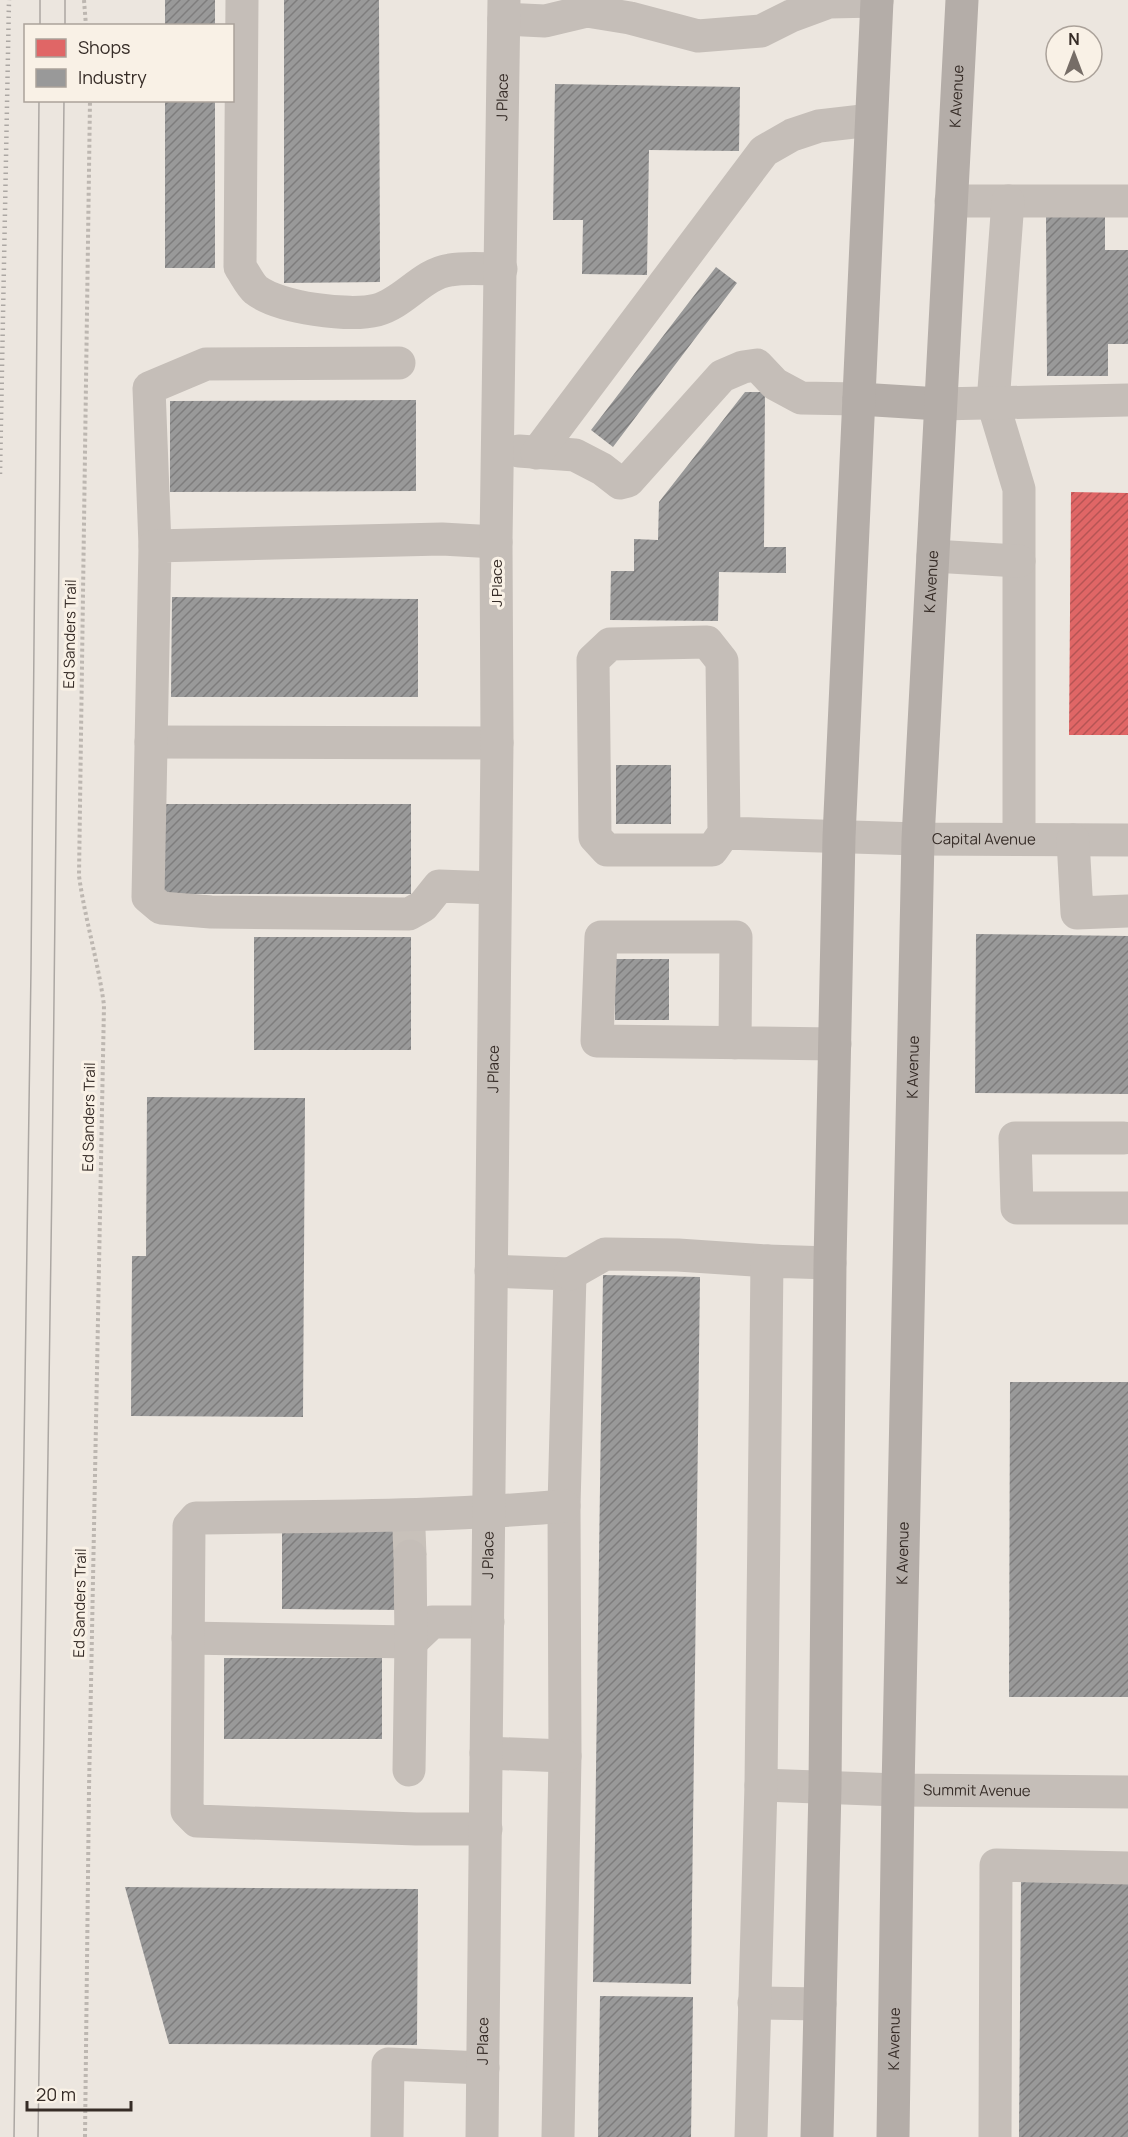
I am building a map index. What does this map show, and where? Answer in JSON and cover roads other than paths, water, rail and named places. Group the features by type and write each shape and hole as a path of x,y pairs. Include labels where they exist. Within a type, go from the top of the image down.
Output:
{"main road":[{"path":"817,2137 825,1787 830,1263 839,837 877,0"},
{"name":"K Avenue","path":"893,2137 918,839 962,0"},
{"path":"859,399 940,404"}],"street":[{"path":"242,0 240,267 255,290 279,303 306,308 338,312 378,310 400,299 424,280 448,270 501,269"},
{"path":"504,10 545,21 587,11 630,18 698,36 761,31 791,16 829,2 877,0"},
{"name":"J Place","path":"482,2137 497,743 496,542 504,10"},
{"path":"537,453 765,151 792,135 819,126 871,120"},
{"path":"951,201 1128,201"},
{"path":"1008,201 993,403 1018,489 1018,839"},
{"path":"399,363 206,364 149,388 155,546 148,897 161,908 211,912 409,914 423,906 439,886 495,888"},
{"path":"499,450 575,455 602,469 620,483 628,481 722,376 743,367 757,365 775,384 801,398 859,399"},
{"path":"940,404 1128,400"},
{"path":"155,546 442,539 496,542"},
{"path":"933,556 1018,561"},
{"path":"707,642 722,661 724,833 712,850 607,850 595,837 594,660 610,644 707,642"},
{"path":"151,742 497,743"},
{"name":"Capital Avenue","path":"724,833 918,839 1128,840"},
{"path":"1073,840 1077,913 1128,911"},
{"path":"735,1043 736,937 601,937 597,1041 735,1043 835,1044"},
{"path":"1124,1138 1015,1138 1017,1208 1128,1208"},
{"path":"491,1271 570,1274 605,1254 678,1255 830,1263"},
{"path":"751,2137 761,1785 767,1261"},
{"path":"558,2137 565,1756 564,1506 570,1274"},
{"path":"486,1829 416,1829 197,1821 187,1810 189,1526 196,1518 409,1534 488,1513 564,1506"},
{"path":"409,1534 411,1642 409,1770"},
{"path":"188,1638 411,1642 432,1622 488,1622"},
{"path":"486,1753 565,1756"},
{"name":"Summit Avenue","path":"761,1785 898,1790 1128,1792"},
{"path":"995,2137 996,1865 1128,1868"},
{"path":"754,2003 820,2004"},
{"path":"387,2137 388,2064 483,2068"}],"tunnel":[{"path":"409,1530 410,1556"}],"tram line":[{"path":"40,0 40,24"},
{"path":"65,0 65,24"},
{"path":"14,2137 31,969 39,102"},
{"path":"38,2137 64,102"}],"railway":[{"path":"0,474 9,0"}]}
